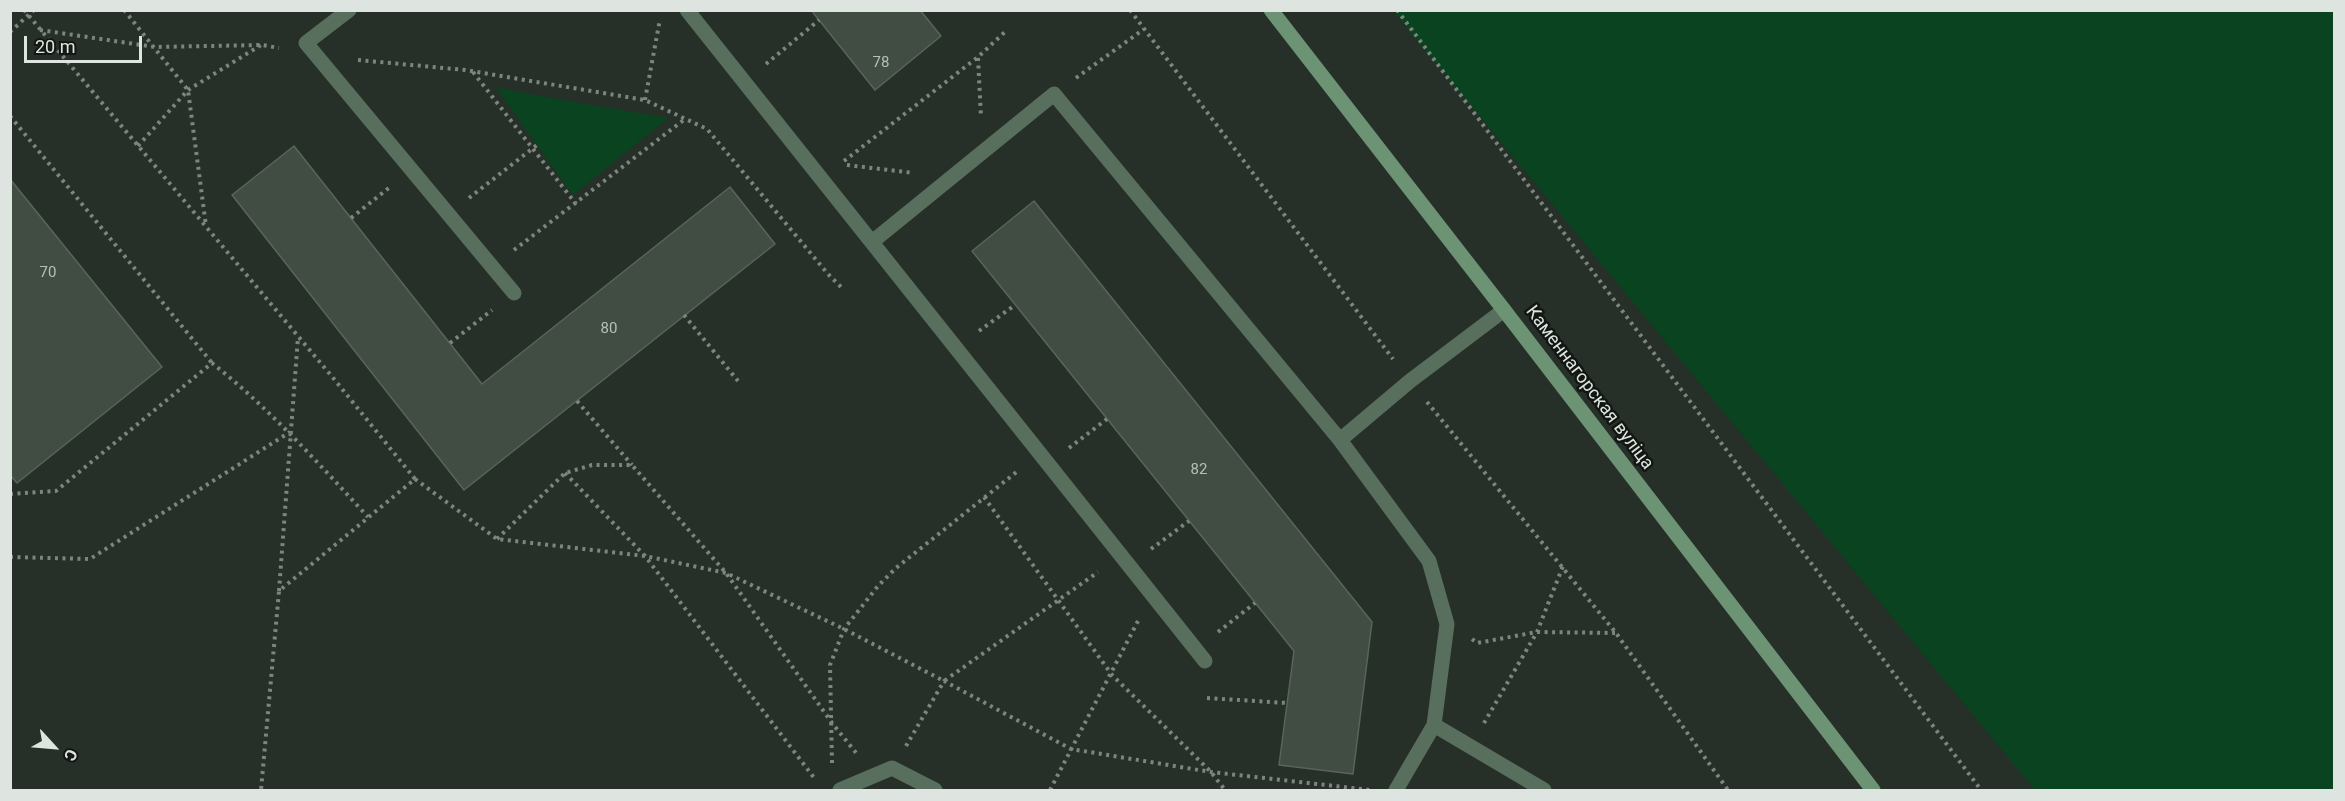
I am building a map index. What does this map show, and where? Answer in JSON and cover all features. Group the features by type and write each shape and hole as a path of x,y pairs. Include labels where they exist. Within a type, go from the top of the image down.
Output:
{"main road":[{"name":"Каменнагорская вуліца","path":"1271,10 1873,790"}],"lane":[{"path":"349,10 306,43 514,293"},
{"path":"687,10 1200,656"},
{"path":"872,242 1054,94 1340,440 1429,561 1448,624 1434,725 1396,790"},
{"path":"1340,440 1410,381 1504,310"},
{"path":"1434,725 1545,790"},
{"path":"840,790 892,768 935,790"}],"path":[{"path":"24,10 298,336 414,479 497,539 645,556 726,573 844,629 1071,749 1211,772 1373,790"},
{"path":"10,32 34,10"},
{"path":"124,10 188,90 206,227"},
{"path":"645,100 662,10"},
{"path":"1397,10 1981,790"},
{"path":"744,81 819,20"},
{"path":"1054,94 1144,29"},
{"path":"40,30 155,48 262,45 314,55 473,72 645,100 707,129 841,287"},
{"path":"951,177 840,164 978,57 1006,30"},
{"path":"138,146 188,90 262,45"},
{"path":"978,57 983,152"},
{"path":"473,72 535,147 576,204"},
{"path":"10,116 212,363 248,392 290,432 368,517"},
{"path":"492,267 685,119"},
{"path":"448,214 535,147"},
{"path":"351,218 411,171"},
{"path":"450,343 514,293"},
{"path":"956,348 1014,305"},
{"path":"684,315 738,381"},
{"path":"261,790 298,336"},
{"path":"10,494 56,491 212,363"},
{"path":"577,400 726,573 832,723 874,776"},
{"path":"832,768 830,665 844,629 878,586 896,568 984,497 1107,419"},
{"path":"10,557 90,560 290,432"},
{"path":"497,539 565,473 592,465 632,465"},
{"path":"565,473 645,556 816,781"},
{"path":"279,591 414,479"},
{"path":"984,497 1112,675 1211,772 1225,790"},
{"path":"892,768 944,681 1058,600 1189,521"},
{"path":"1470,746 1538,632 1563,566"},
{"path":"1050,790 1112,675 1152,594"},
{"path":"1200,656 1255,603"},
{"path":"1448,624 1477,643 1538,632 1616,633"},
{"path":"1206,698 1287,703"}],"green space":[{"path":"1393,11 2334,11 2334,790 2035,790"},
{"path":"496,88 668,118 573,195"}],"building":[{"path":"811,10 920,10 941,36 875,90"},
{"path":"294,146 482,384 730,187 775,244 464,490 232,195"},
{"path":"10,179 162,367 17,483 10,475"},
{"path":"1034,201 1372,622 1353,774 1279,765 1294,651 972,251"}]}
